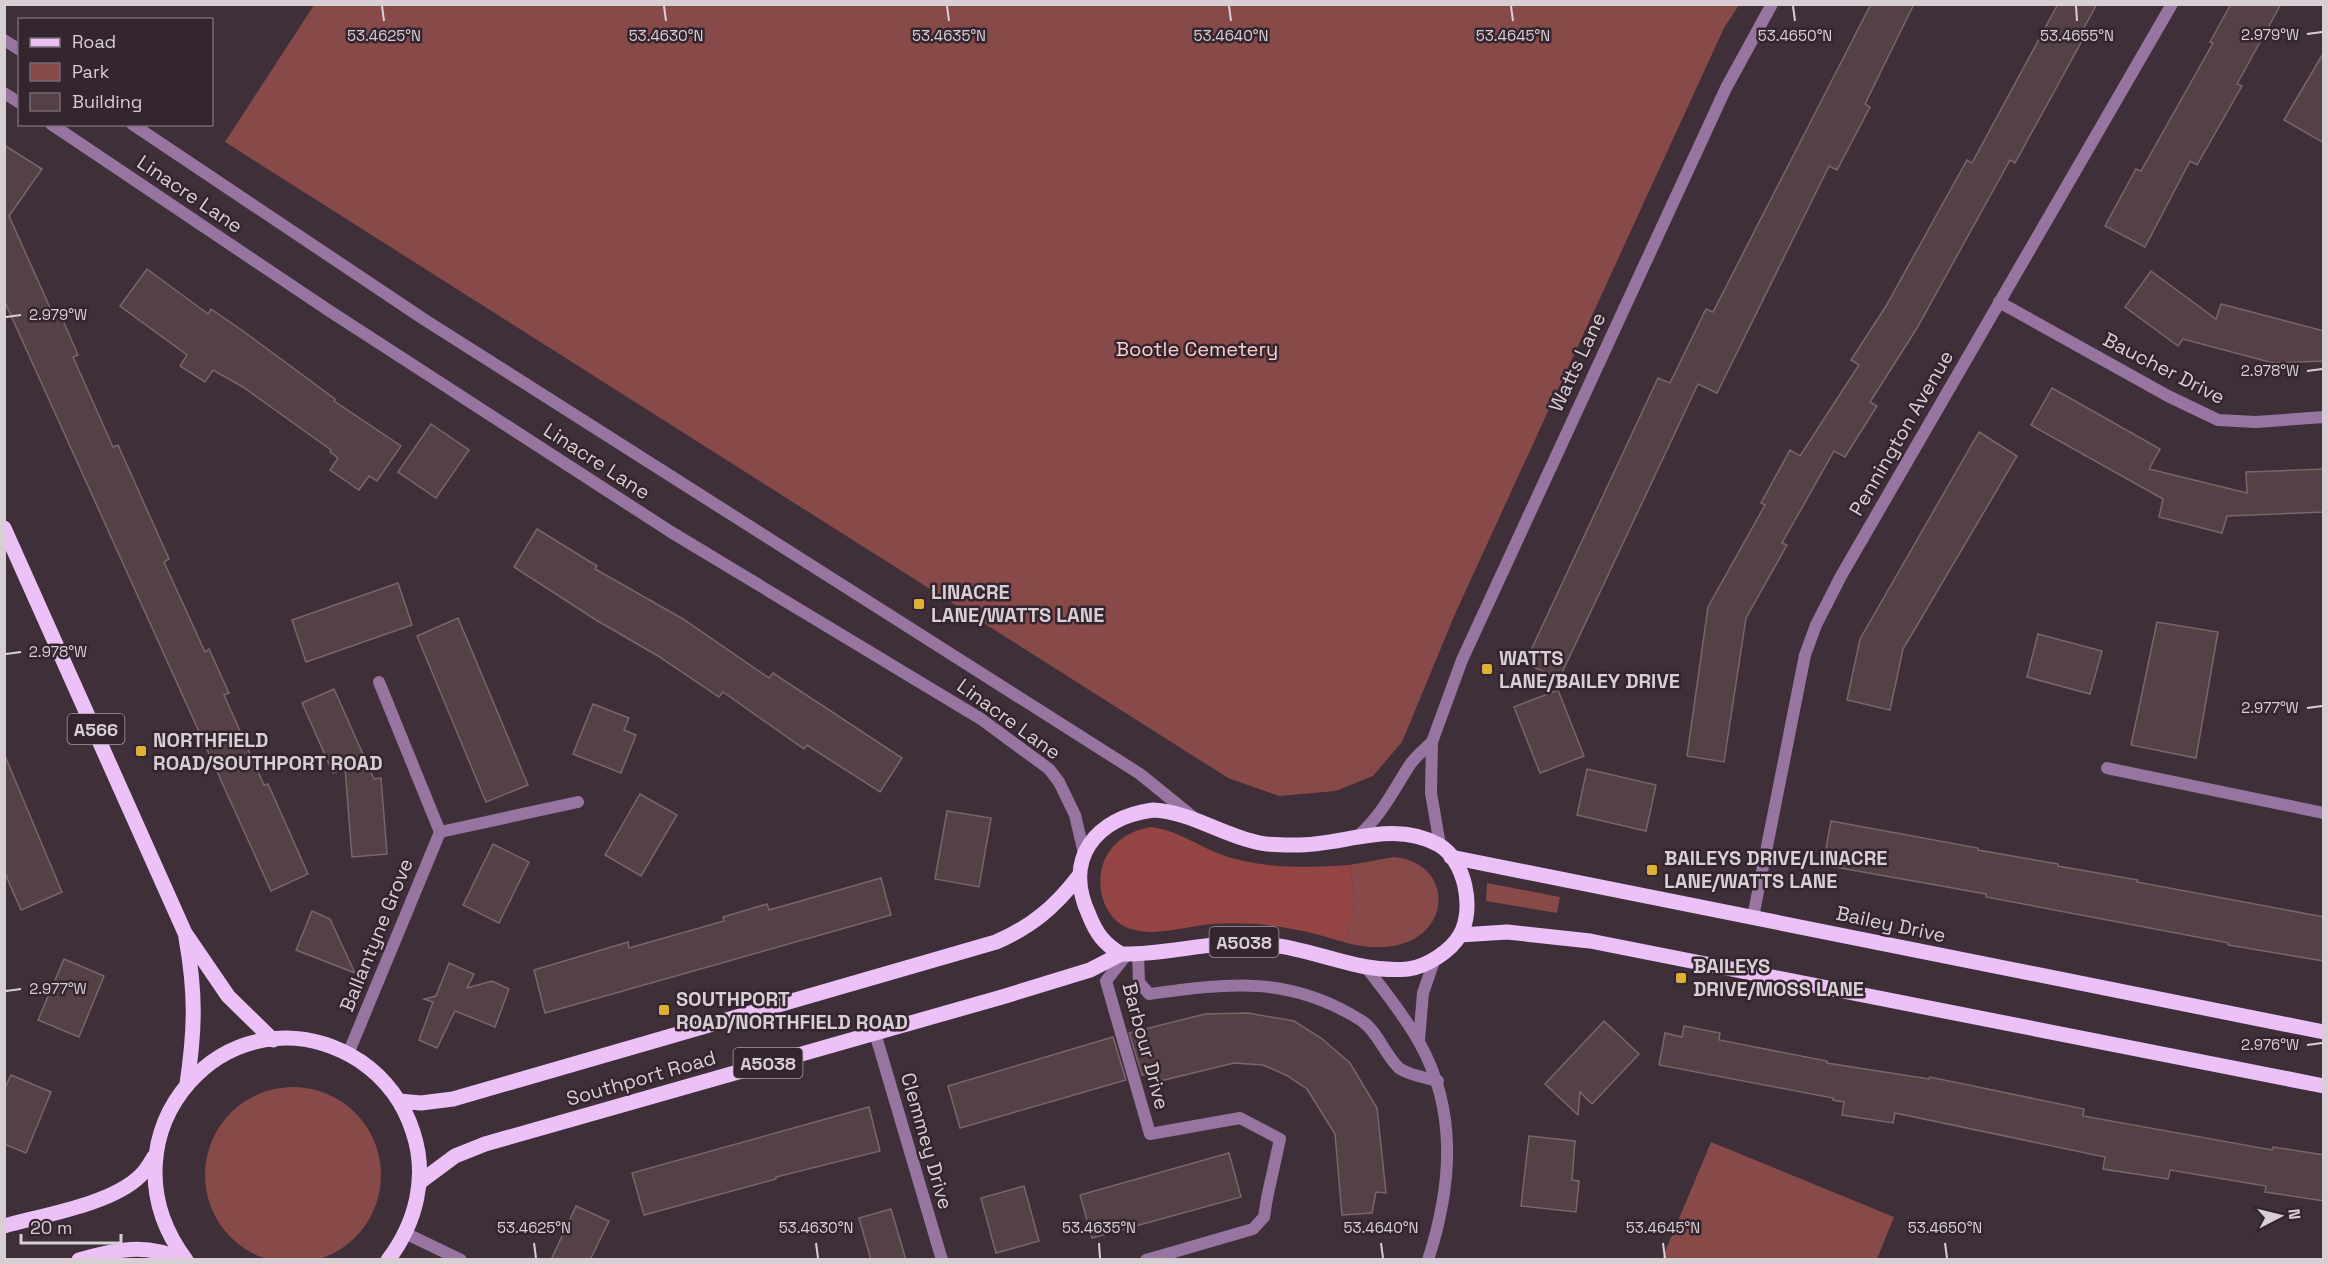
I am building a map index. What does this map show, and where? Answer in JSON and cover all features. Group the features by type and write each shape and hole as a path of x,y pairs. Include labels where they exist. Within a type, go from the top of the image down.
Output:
{"main road":[{"name":"A566","path":"4,528 185,933 228,996 273,1040"},
{"path":"1128,954 1108,946 1097,934 1082,901 1078,877 1084,854 1093,838 1105,826 1138,812 1170,811 1261,844 1316,844 1355,839 1383,832 1408,833 1440,845 1460,870 1466,889 1466,913 1460,935 1507,932 1590,941 2324,1086"},
{"name":"Bailey Drive","path":"1451,857 2324,1032"},
{"name":"Southport Road","path":"399,1101 421,1103 453,1099 996,942 1037,920 1056,904 1078,877"},
{"name":"A566","path":"185,933 195,987 194,1040 187,1084"},
{"name":"A5038","path":"1128,954 1236,942 1294,949 1366,967 1408,969 1435,958 1460,935"},
{"name":"Southport Road","path":"420,1182 454,1156 485,1144 1090,970 1128,954"},
{"path":"186,1260 160,1215 155,1186 154,1157 160,1130 172,1105 187,1084 212,1062 241,1047 273,1040 299,1040 324,1044 348,1054 385,1082 399,1101 416,1140 420,1182 415,1208 405,1233 387,1260"},
{"path":"4,1226 83,1203 125,1187 140,1176 154,1157"},
{"path":"79,1260 102,1253 149,1248 181,1260"}],"street":[{"name":"Watts Lane","path":"1440,845 1431,793 1432,742 1462,660 1726,88 1772,4"},
{"name":"Pennington Avenue","path":"1753,917 1805,655 1816,626 1841,576 2172,4"},
{"path":"4,40 18,49"},
{"path":"4,93 18,102"},
{"name":"Linacre Lane","path":"54,126 328,310 671,532 981,719 1049,769 1059,782 1075,815 1084,854"},
{"name":"Linacre Lane","path":"135,126 435,326 1140,774 1194,818"},
{"name":"Baucher Drive","path":"1999,302 2168,396 2218,420 2256,422 2324,417"},
{"path":"379,682 440,832 578,802"},
{"name":"Watts Lane","path":"1355,839 1375,822 1389,803 1410,764 1432,742"},
{"path":"2107,768 2324,813"},
{"name":"Ballantyne Grove","path":"348,1054 440,832"},
{"path":"1128,954 1139,982 1149,994 1224,984 1280,988 1311,997 1364,1023 1400,1069 1438,1081"},
{"name":"Barbour Drive","path":"1128,954 1107,981 1150,1134 1240,1118 1280,1139 1264,1217 1253,1230 1146,1260"},
{"path":"1419,1040 1424,993 1435,958"},
{"path":"1366,967 1419,1040 1438,1081 1446,1113 1448,1166 1443,1204 1428,1260"},
{"name":"Clemmey Drive","path":"875,1033 942,1260"},
{"path":"405,1233 461,1260"}],"green space":[{"name":"Bootle Cemetery","path":"314,5 1739,5 1724,28 1455,614 1402,742 1373,776 1336,791 1279,796 1228,778 225,142"},
{"path":"1394,857 1417,864 1432,877 1438,895 1436,913 1426,930 1407,942 1379,947 1343,942 1351,922 1354,904 1349,865"},
{"path":"1487,883 1560,897 1557,913 1486,901"},
{"path":"293,1087 310,1088 327,1093 355,1113 375,1141 380,1158 380,1192 375,1209 355,1237 327,1257 310,1262 293,1263 276,1262 259,1257 231,1237 211,1209 206,1192 205,1175 206,1158 211,1141 231,1113 259,1093 276,1088"},
{"path":"1711,1142 1894,1217 1877,1259 1662,1259"}],"shaded area":[{"path":"1151,827 1178,834 1235,859 1267,865 1300,867 1349,865 1354,904 1351,922 1343,942 1295,929 1262,925 1212,924 1151,932 1131,929 1120,924 1106,907 1102,896 1100,884 1104,862 1109,852 1122,838"}],"building":[{"path":"1871,4 1914,4 1865,104 1870,107 1837,170 1829,166 1717,393 1698,384 1559,679 1525,663 1658,378 1670,383 1706,309 1713,312"},
{"path":"2058,4 2097,4 2080,35 2084,37 2015,163 2010,160 1917,328 1870,402 1877,406 1845,457 1834,451 1782,543 1787,545 1746,618 1724,762 1687,756 1708,607 1765,505 1761,503 1790,450 1800,456 1859,365 1851,360 1886,306 1967,160 1972,163"},
{"path":"2231,4 2281,4 2237,84 2242,86 2197,165 2190,161 2145,247 2105,226 2136,169 2141,171 2213,43 2210,42"},
{"path":"2324,52 2324,143 2284,120"},
{"path":"4,145 42,169 9,216 52,312 58,309 78,355 73,357 113,447 118,445 169,559 164,562 205,652 209,649 229,693 224,695 264,785 268,784 308,874 271,891 4,300"},
{"path":"147,269 208,314 211,309 243,331 335,399 334,401 401,446 377,481 369,476 359,490 330,470 338,458 330,452 331,450 243,387 213,370 205,382 180,366 187,355 120,306"},
{"path":"2151,271 2216,319 2221,304 2324,331 2324,361 2273,363 2183,339 2178,346 2125,307"},
{"path":"2052,388 2160,449 2149,469 2247,493 2246,472 2324,469 2324,512 2227,516 2222,533 2159,517 2163,499 2031,425"},
{"path":"431,424 469,450 436,498 398,472"},
{"path":"1979,432 2017,456 1903,649 1890,710 1847,700 1860,639"},
{"path":"537,529 597,566 595,569 683,619 769,678 773,673 902,758 880,792 807,745 804,749 723,692 719,697 658,656 596,620 514,567"},
{"path":"398,583 412,625 306,662 292,620"},
{"path":"458,618 528,785 486,802 417,636"},
{"path":"2157,622 2218,632 2196,758 2131,745"},
{"path":"2038,634 2102,651 2090,694 2027,677"},
{"path":"334,689 374,779 381,778 387,854 352,857 345,768 333,773 302,703"},
{"path":"1558,690 1584,756 1540,773 1514,707"},
{"path":"593,704 629,718 624,730 636,735 621,773 573,754"},
{"path":"5,756 62,892 21,910 4,871"},
{"path":"1587,769 1656,785 1646,831 1577,815"},
{"path":"640,794 677,815 641,876 605,855"},
{"path":"947,811 991,818 979,887 935,879"},
{"path":"1831,821 2324,917 2324,961 2228,945 2229,943 1986,897 1986,894 1823,865"},
{"path":"493,844 529,862 499,923 463,905"},
{"path":"881,878 891,915 545,1013 534,970 628,942 629,948 724,921 723,917 767,904 769,910"},
{"path":"312,911 330,919 355,973 296,950"},
{"path":"64,959 104,976 79,1037 38,1020"},
{"path":"449,963 474,974 467,988 492,981 509,989 495,1027 455,1011 437,1048 419,1040 433,1002 424,999 436,996"},
{"path":"1248,1013 1294,1021 1321,1038 1350,1063 1377,1108 1386,1193 1376,1192 1372,1213 1342,1215 1335,1134 1307,1089 1286,1075 1263,1065 1234,1063 1156,1082 1153,1072 1142,1075 1129,1033 1205,1014"},
{"path":"1604,1021 1639,1054 1592,1104 1580,1092 1578,1115 1545,1084"},
{"path":"1684,1026 1720,1033 1719,1040 1827,1061 1827,1063 1929,1079 1930,1077 2084,1109 2083,1116 2272,1150 2273,1147 2324,1155 2324,1201 2265,1192 2266,1186 2170,1170 2168,1179 2103,1169 2105,1157 1895,1113 1893,1123 1842,1115 1844,1102 1833,1100 1833,1098 1659,1065 1665,1033 1682,1037"},
{"path":"1113,1037 1126,1080 960,1128 948,1086"},
{"path":"11,1075 51,1092 26,1153 4,1144 4,1090"},
{"path":"869,1107 880,1151 776,1177 776,1179 644,1215 632,1173"},
{"path":"1529,1136 1575,1141 1572,1180 1579,1181 1576,1212 1521,1206"},
{"path":"1229,1153 1241,1197 1092,1238 1080,1195"},
{"path":"1024,1186 1039,1241 996,1253 981,1198"},
{"path":"576,1206 609,1221 590,1260 551,1260"},
{"path":"891,1209 906,1260 871,1260 859,1218"}],"place":[{"name":"LINACRE LANE/WATTS LANE","path":"919,604"},
{"name":"WATTS LANE/BAILEY DRIVE","path":"1487,669"},
{"name":"NORTHFIELD ROAD/SOUTHPORT ROAD","path":"141,751"},
{"name":"BAILEYS DRIVE/LINACRE LANE/WATTS LANE","path":"1652,870"},
{"name":"BAILEYS DRIVE/MOSS LANE","path":"1681,978"},
{"name":"SOUTHPORT ROAD/NORTHFIELD ROAD","path":"664,1010"}]}
